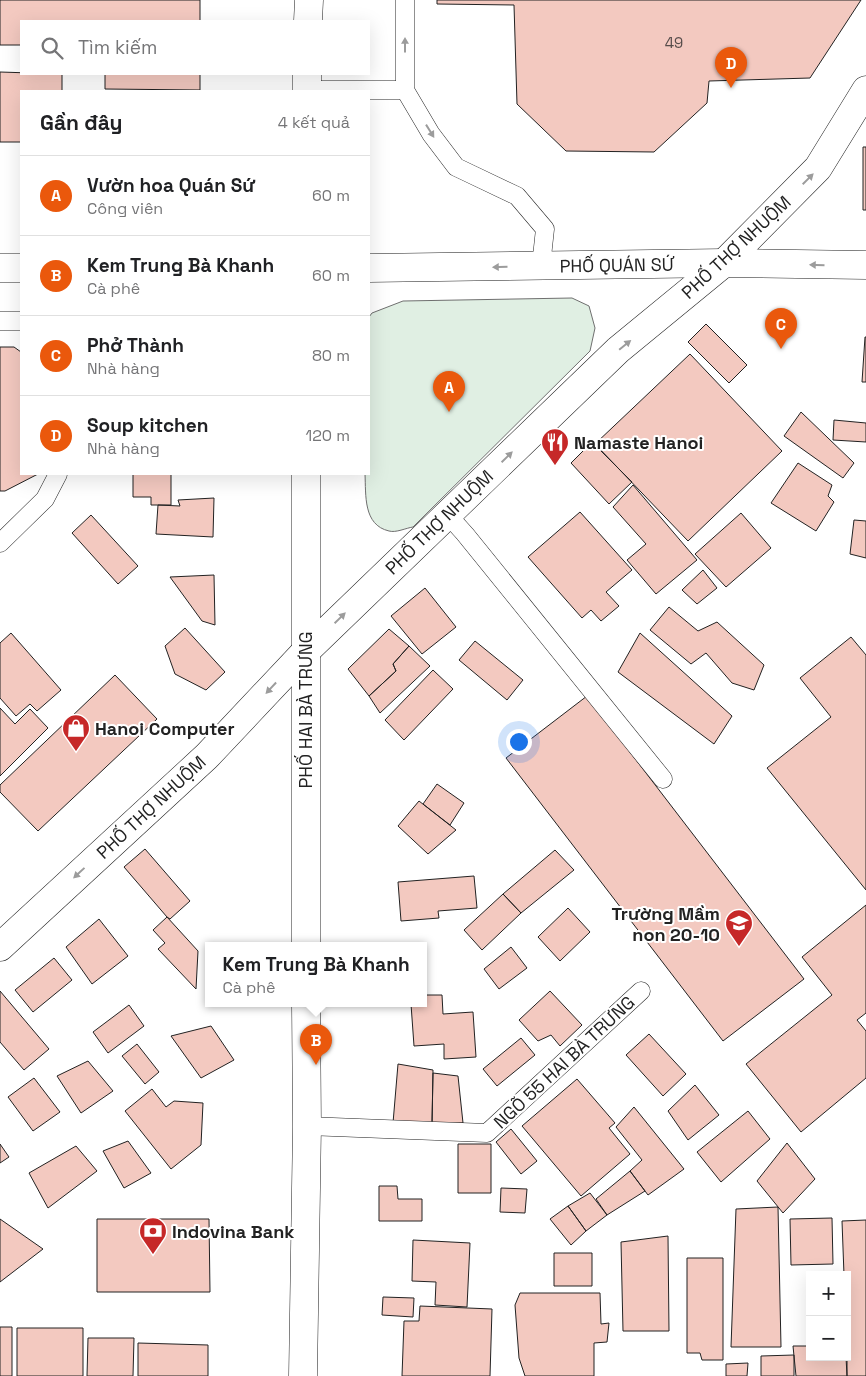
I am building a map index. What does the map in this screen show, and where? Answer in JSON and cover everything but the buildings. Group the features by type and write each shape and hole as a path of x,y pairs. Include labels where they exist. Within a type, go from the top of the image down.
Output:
{"street":[{"path":"308,20 309,0"},
{"name":"PHỐ THỢ NHUỘM","path":"0,946 207,756 305,652 618,350 724,263 818,168 866,90"},
{"name":"PHỐ QUÁN SỨ","path":"370,268 724,263 866,265"},
{"path":"0,268 20,268"},
{"name":"PHỐ HAI BÀ TRƯNG","path":"306,475 306,942"},
{"path":"303,1376 307,1126 306,1007"}],"lane":[{"path":"406,0 405,90 431,134 456,167 517,196 545,229 541,266"},
{"path":"307,85 405,90"},
{"path":"0,321 20,322"},
{"path":"0,543 45,499 57,475"},
{"path":"447,514 663,780"},
{"name":"NGÕ 55 HAI BÀ TRƯNG","path":"307,1126 487,1133 641,991"}],"green space":[{"path":"572,298 589,306 595,328 590,351 413,527 389,531 374,523 366,500 365,475 370,475 370,316 372,313 403,301"}],"place":[{"name":"Soup kitchen","path":"731,88"},
{"name":"Phở Thành","path":"781,349"},
{"name":"Vườn hoa Quán Sứ","path":"449,412"},
{"name":"Namaste Hanoi","path":"555,466"},
{"name":"Hanoi Computer","path":"76,752"},
{"name":"Trường Mầm non 20-10","path":"739,947"},
{"name":"Kem Trung Bà Khanh","path":"316,1065"},
{"name":"Indovina Bank","path":"153,1255"}]}
